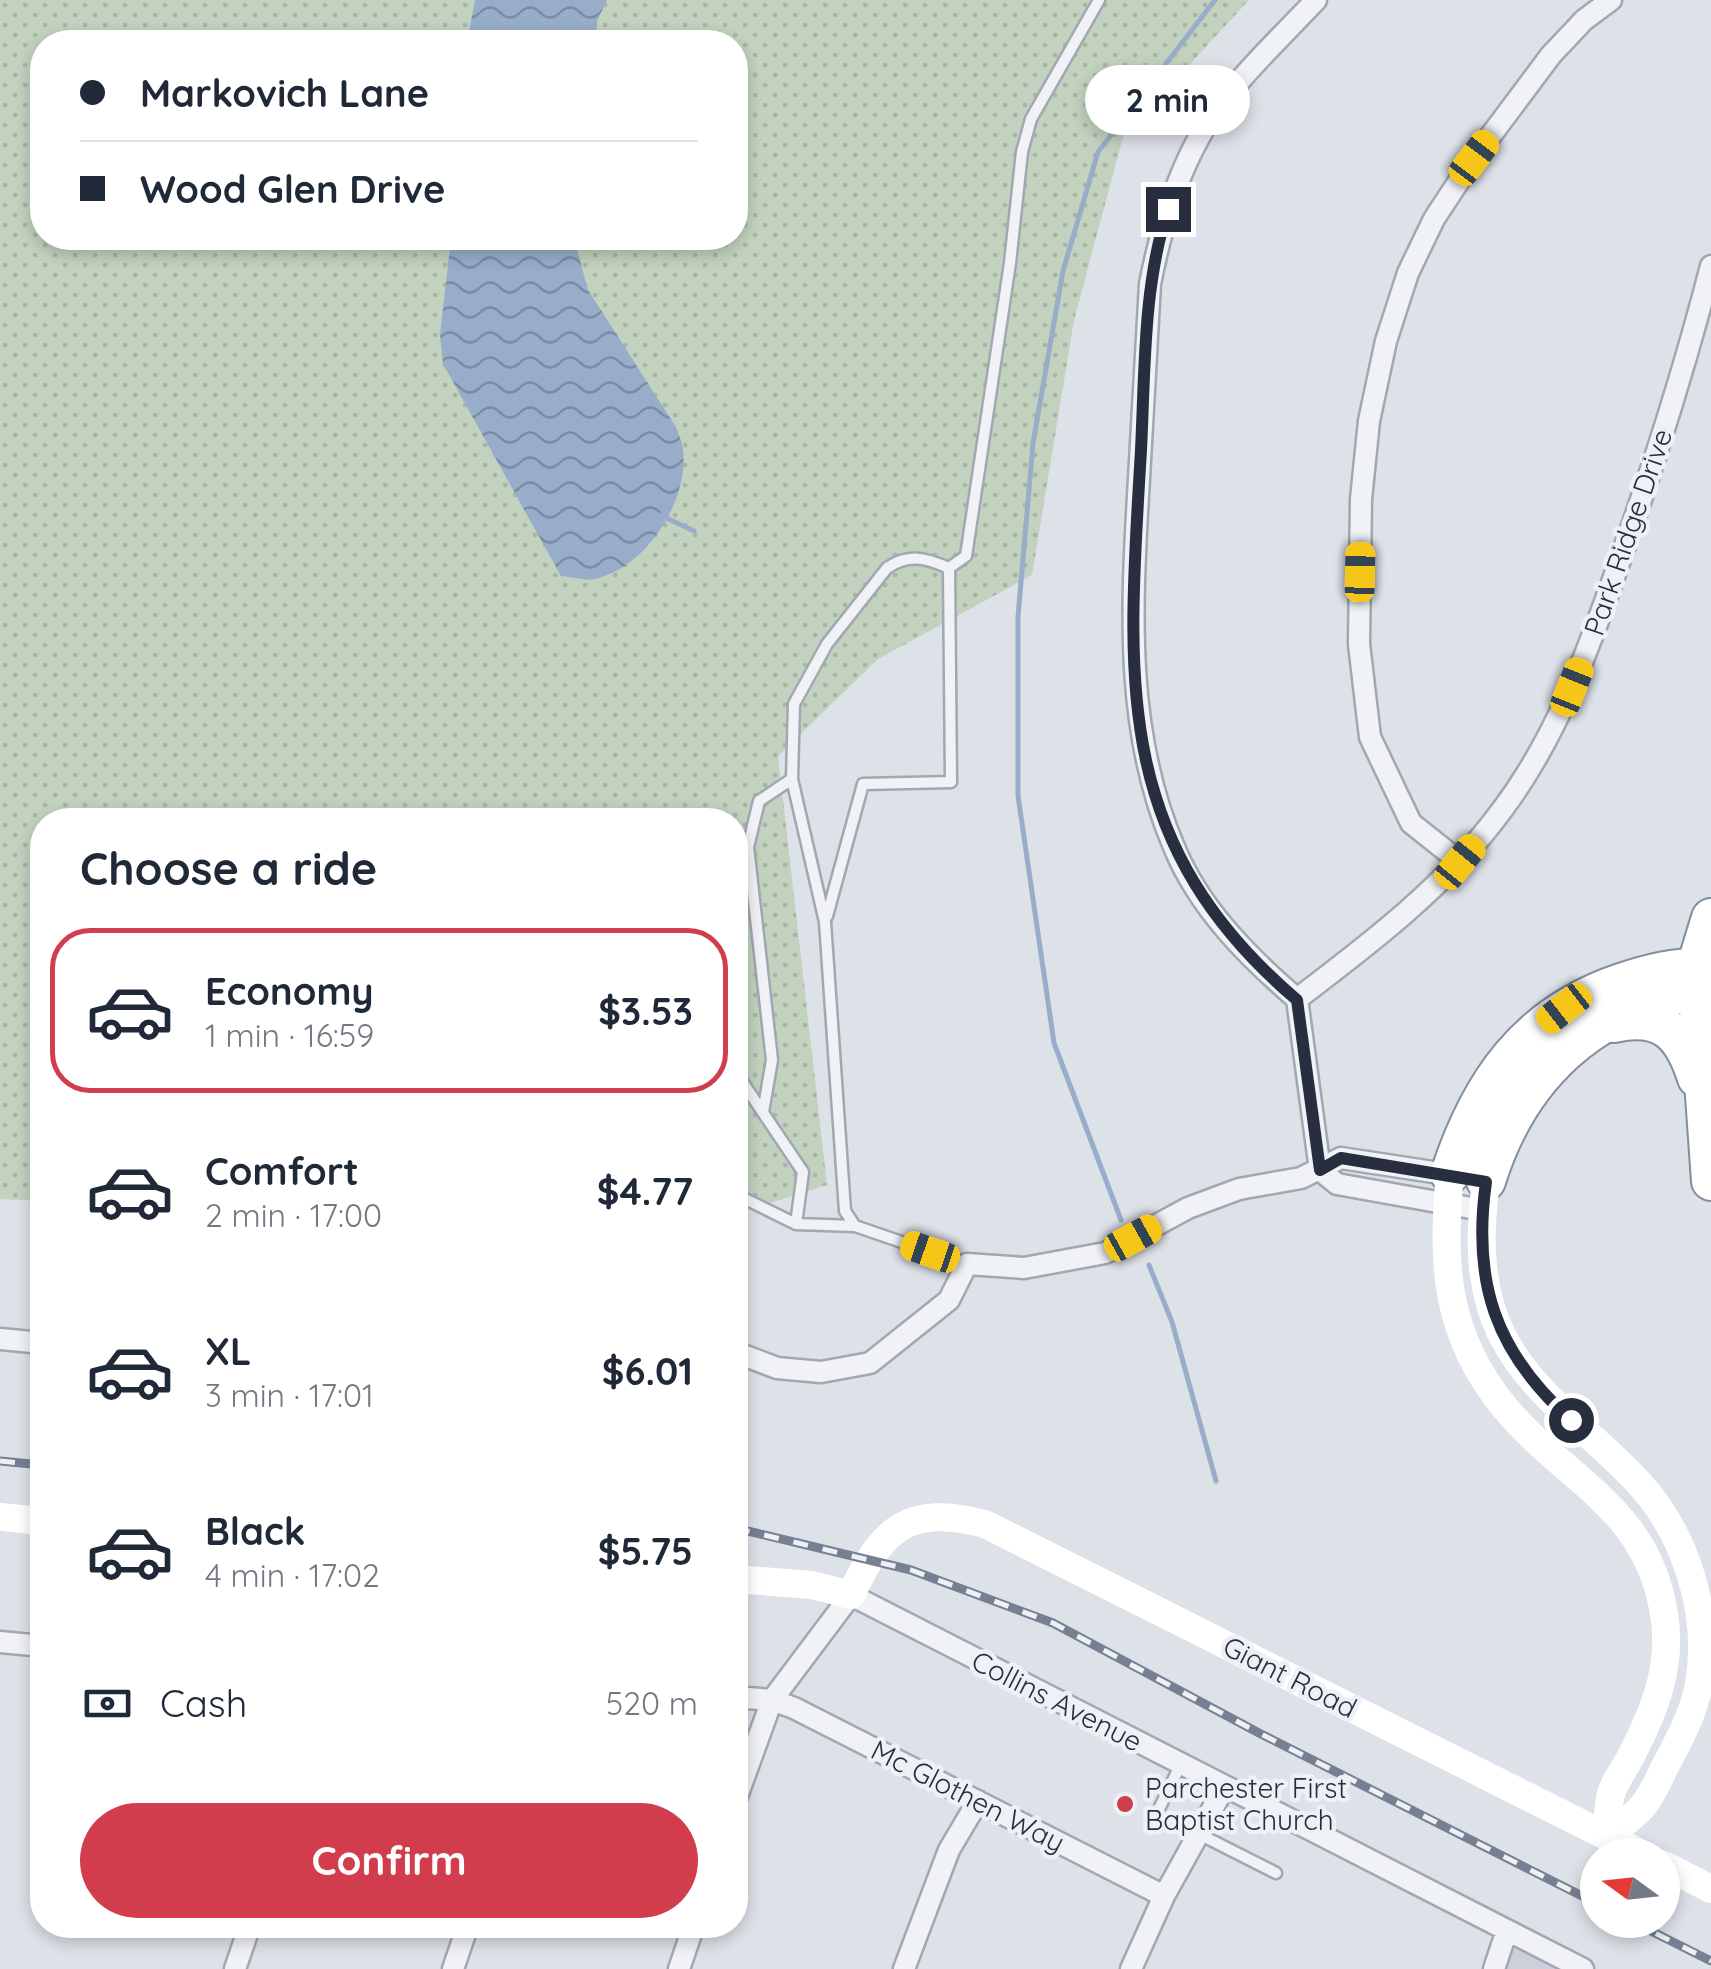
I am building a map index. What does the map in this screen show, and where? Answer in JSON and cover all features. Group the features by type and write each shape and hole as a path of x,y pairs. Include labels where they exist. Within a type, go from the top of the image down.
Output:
{"highway":[{"path":"1711,918 1704,979 1711,1181"},
{"path":"1466,1192 1472,1112 1489,1084 1534,1031 1587,994 1642,975 1704,979"},
{"path":"1466,1192 1515,1109 1556,1060 1628,1009 1704,979"},
{"path":"1602,1025 1644,1020 1676,1033 1691,1058 1707,1121"}],"street":[{"path":"1316,0 1224,99 1176,186 1160,232 1150,284 1132,609 1137,712 1151,787 1175,851 1206,904 1230,934 1254,963 1297,1000 1320,1170 1337,1184 1466,1192"},
{"path":"1460,862 1412,823 1370,737 1358,644 1361,499 1369,421 1386,341 1408,273 1434,219 1551,55 1584,20 1612,0"},
{"name":"Park Ridge Drive","path":"1297,1000 1430,892 1460,862 1504,808 1544,741 1572,687 1652,469 1711,266"},
{"path":"748,1357 776,1368 821,1372 870,1362 950,1300 967,1264 1024,1268 1105,1253 1222,1194 1301,1178 1341,1158 1466,1192"},
{"path":"1466,1192 1481,1248 1489,1300 1503,1336 1526,1374 1550,1401 1638,1481 1684,1549 1696,1586 1702,1634 1700,1681 1688,1724 1644,1805 1607,1836"},
{"path":"1466,1192 1444,1240 1457,1320 1481,1372 1506,1408 1626,1522 1644,1550 1660,1588 1666,1645 1658,1698 1611,1793 1607,1836"},
{"path":"0,1340 30,1342"},
{"name":"Giant Road","path":"851,1596 868,1559 891,1534 912,1520 953,1516 985,1524 1611,1838"},
{"path":"0,1517 30,1520"},
{"path":"748,1580 812,1585 851,1596 772,1700 748,1766"},
{"name":"Collins Avenue","path":"851,1596 1583,1969"},
{"path":"0,1642 30,1645"},
{"path":"748,1699 772,1700"},
{"name":"Mc Glothen Way","path":"772,1700 1164,1896"},
{"path":"1132,1969 1164,1896 1225,1786"},
{"path":"904,1969 949,1850 978,1801"},
{"path":"1680,1873 1711,1889"},
{"path":"1499,1967 1507,1930"},
{"path":"235,1969 246,1938"},
{"path":"454,1969 464,1938"},
{"path":"679,1969 690,1938"}],"lane":[{"path":"949,568 966,556 1027,136 1041,100 1099,0"},
{"path":"855,1226 846,1210 826,922 792,779 794,704 828,644 887,568 900,560 917,557 949,568"},
{"path":"826,922 863,784 951,782 949,568"},
{"path":"763,1112 772,1060 748,847 759,801 792,779"},
{"path":"748,1090 803,1172 796,1224"},
{"path":"748,1200 796,1224 855,1226 967,1264"},
{"path":"1158,1811 1181,1764"},
{"path":"1198,1834 1276,1873"}],"shaded area":[{"path":"1509,1943 1558,1969 1501,1969"}],"green space":[{"path":"0,0 1249,0 1123,137 1074,320 1032,575 878,659 778,756 827,1185 748,1210 748,808 30,808 30,1200 0,1199"}],"water":[{"path":"475,0 607,0 597,30 469,30"},
{"path":"450,250 577,250 588,290 676,427 683,447 683,469 672,509 662,528 634,559 595,579 561,576 443,364 440,335"}],"waterway":[{"path":"1121,1220 1054,1043 1018,796 1018,617 1033,443 1063,271 1098,152 1215,0"},
{"path":"660,515 694,531"},
{"path":"1149,1265 1172,1322 1216,1481"}],"railway":[{"path":"0,1461 30,1464"},
{"path":"748,1531 911,1570 1053,1623 1259,1733 1580,1895"},
{"path":"1665,1938 1711,1961"}],"place":[{"name":"Parchester First Baptist Church","path":"1125,1804"}],"route":[{"path":"1168,209 1150,284 1132,609 1137,712 1151,787 1175,851 1206,904 1254,963 1297,1000 1320,1170 1341,1158 1370,1160 1486,1182 1481,1248 1489,1300 1503,1336 1526,1374 1571,1420"}]}
